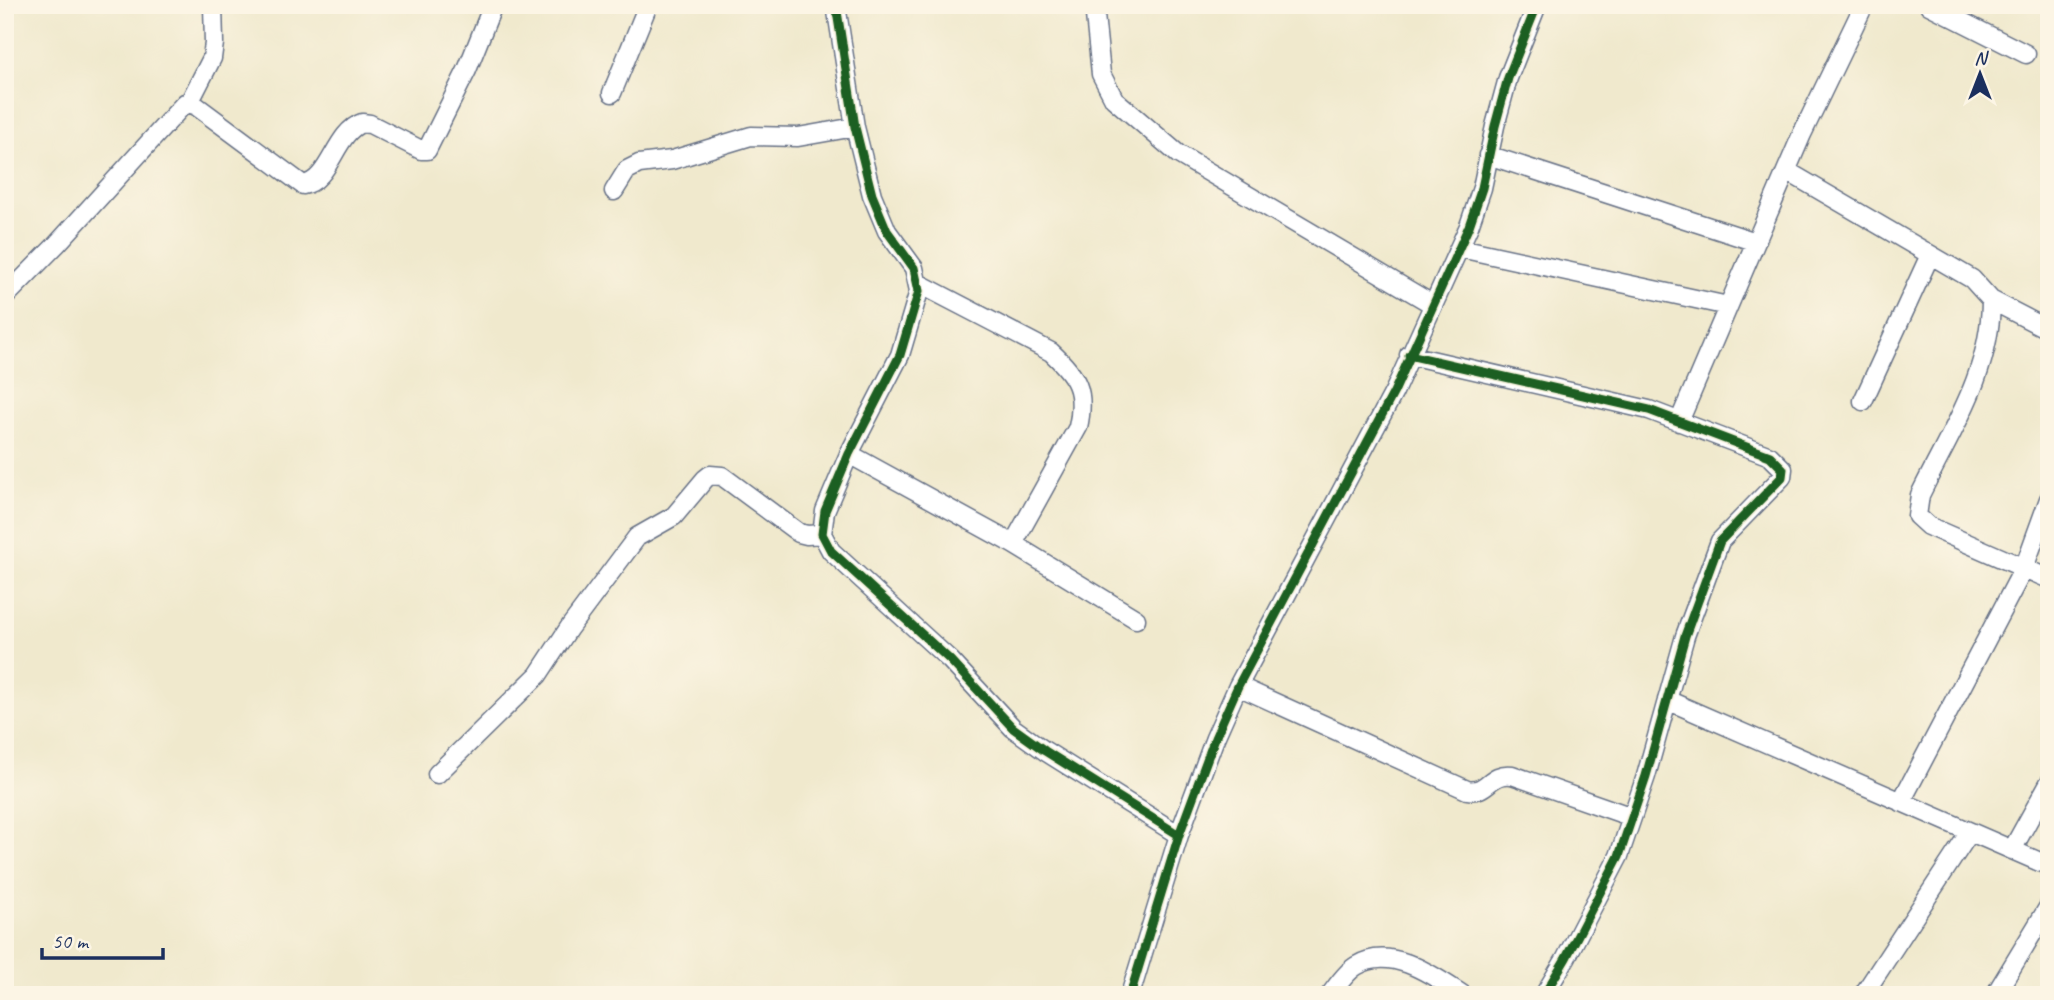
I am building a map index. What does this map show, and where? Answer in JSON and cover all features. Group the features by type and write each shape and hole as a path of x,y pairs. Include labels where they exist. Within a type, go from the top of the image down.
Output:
{"street":[{"path":"189,103 212,58 213,5"},
{"path":"5,297 57,244 181,106 189,103 303,185 312,184 316,180 349,130 362,123 370,124 421,150 427,150 467,70 493,5"},
{"path":"612,93 648,5"},
{"path":"836,5 855,127 879,215 887,231 914,268 918,283 915,310 900,355 849,454 825,511 822,534 831,551 950,660 1013,728 1179,835"},
{"path":"1094,5 1101,74 1114,99 1178,154 1432,304"},
{"path":"1130,995 1179,835 1214,738 1238,686 1383,414 1460,248 1482,188 1508,78 1537,5"},
{"path":"1679,422 1787,171 1864,5"},
{"path":"1929,5 2026,54"},
{"path":"614,191 632,166 673,160 751,136 798,137 855,127"},
{"path":"1488,155 1756,242"},
{"path":"1787,171 1972,279 1991,300 2049,330"},
{"path":"1460,248 1728,306"},
{"path":"1863,401 1930,255"},
{"path":"918,283 1051,352 1069,369 1079,387 1082,406 1078,427 1013,544"},
{"path":"1991,300 1991,324 1979,376 1920,495 1917,516 1928,526 2049,579"},
{"path":"1409,355 1649,410 1770,456 1783,469 1782,477 1720,541 1685,636 1619,856 1544,995"},
{"path":"849,454 1013,544 1136,619"},
{"path":"437,774 538,675 569,628 637,537 674,516 705,478 710,475 722,476 799,533 822,534"},
{"path":"1901,802 2024,568 2049,499"},
{"path":"1238,686 1467,790 1482,790 1499,775 1512,775 1632,817"},
{"path":"1667,700 2049,866"},
{"path":"2012,850 2049,783"},
{"path":"1863,995 1970,832"},
{"path":"1995,995 2049,906"},
{"path":"1330,995 1354,967 1368,960 1379,959 1413,966 1427,972 1463,995"}],"cycle path":[{"path":"836,5 855,127 872,195 887,231 914,268 919,291 900,355 849,454 825,511 822,534 831,551 950,660 1013,728 1179,835"},
{"path":"1130,995 1179,835 1215,738 1238,686 1394,392 1469,226 1482,188 1508,78 1537,5"},
{"path":"1409,355 1649,410 1770,456 1783,469 1782,477 1720,541 1685,636 1646,776 1619,856 1544,995"}]}
